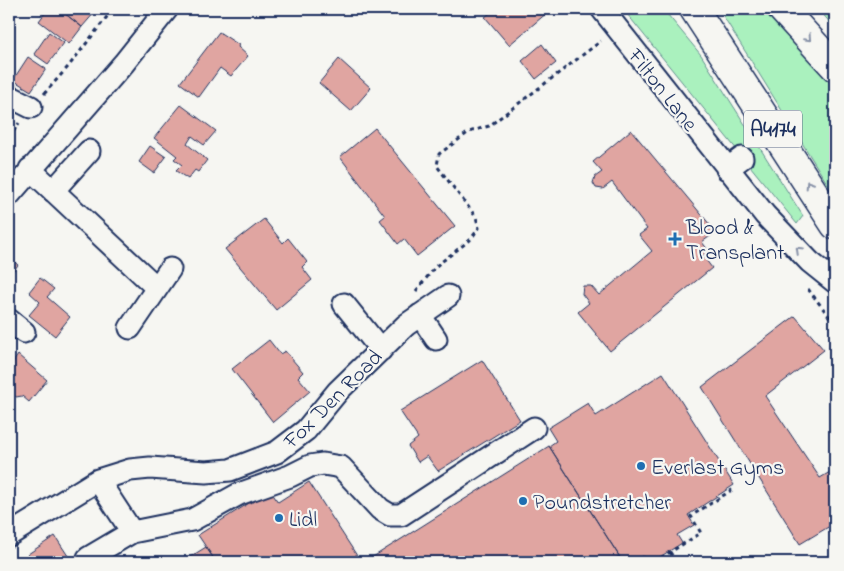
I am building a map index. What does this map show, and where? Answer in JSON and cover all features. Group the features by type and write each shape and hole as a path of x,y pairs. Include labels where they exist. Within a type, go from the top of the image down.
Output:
{"main road":[{"name":"A4174","path":"694,9 835,225"},
{"path":"782,9 835,67"}],"street":[{"path":"9,195 124,63 167,9"},
{"name":"Filton Lane","path":"602,9 735,163 744,190 789,241 835,282"},
{"path":"9,96 31,108"},
{"path":"53,190 89,151"},
{"path":"30,169 157,288"},
{"path":"130,328 170,270"},
{"name":"Fox Den Road","path":"9,535 98,480 130,470 150,468 198,472 230,470 270,455 306,430 338,391 413,320 448,296"},
{"path":"349,311 381,350"},
{"path":"413,320 436,339"},
{"path":"88,558 132,532 192,520 239,494 290,476 310,466 323,464 340,467 380,509 390,515 401,515 534,428"},
{"path":"98,480 132,532"}],"path":[{"path":"9,138 31,108 68,68 113,9"},
{"path":"413,320 416,292 436,266 470,240 479,228 476,217 437,166 439,154 469,132 489,126 617,28"},
{"path":"654,562 701,534 691,516 735,488"},
{"path":"670,552 676,562"},
{"path":"615,562 618,560 620,562"}],"green space":[{"path":"623,9 663,9 701,55 803,216 797,224"},
{"path":"727,9 769,9 835,83 835,196 722,14"},
{"path":"818,9 835,9 835,28"}],"building":[{"path":"48,9 59,9 82,27 69,44 39,21"},
{"path":"59,9 91,9 95,12 82,27"},
{"path":"495,9 546,9 548,12 509,45 485,17"},
{"path":"49,32 64,43 48,64 34,54"},
{"path":"219,32 239,45 238,47 248,56 231,76 220,68 199,97 180,83"},
{"path":"542,44 556,63 536,79 522,61"},
{"path":"28,57 46,69 31,91 13,80"},
{"path":"339,59 371,88 351,111 319,83"},
{"path":"181,105 216,131 204,145 192,136 187,144 207,160 198,172 195,170 188,179 176,171 182,165 174,159 177,156 154,138"},
{"path":"375,128 455,226 417,256 404,239 398,244 380,220 385,216 340,157"},
{"name":"Blood & Transplant","path":"631,130 716,232 702,242 708,250 703,256 712,268 610,351 578,312 589,303 582,294 583,286 591,286 599,295 652,251 639,235 647,229 612,182 603,189 596,188 593,183 595,177 602,172 593,162"},
{"path":"150,146 166,157 154,173 139,162"},
{"path":"264,219 283,243 288,238 307,262 302,267 312,280 276,310 225,249"},
{"path":"9,257 18,265 10,275 9,274"},
{"path":"40,278 54,289 47,297 70,317 55,336 29,315 40,302 29,292"},
{"path":"795,316 824,350 765,396 820,478 835,469 835,523 800,544 702,387"},
{"path":"269,340 280,354 285,351 303,372 298,377 310,391 273,422 232,369"},
{"path":"18,355 47,380 29,402 22,396 16,397 9,391 9,368"},
{"path":"482,360 520,420 438,471 427,456 418,462 408,446 418,438 400,411"},
{"name":"Everlast Gyms","path":"663,373 734,485 688,515 694,525 677,535 682,543 652,562 647,562 643,556 633,562 623,562 549,446 556,441 548,428 588,403 596,416"},
{"name":"Poundstretcher","path":"549,446 619,556 609,562 365,562"},
{"name":"Lidl","path":"309,482 361,562 216,562 198,535 270,490 278,502"},
{"path":"55,536 72,562 33,562 28,554"},
{"path":"206,547 216,562 182,562"}],"place":[{"name":"Blood & Transplant","path":"675,239"},
{"name":"Everlast Gyms","path":"641,466"},
{"name":"Poundstretcher","path":"523,501"},
{"name":"Lidl","path":"279,518"}]}
